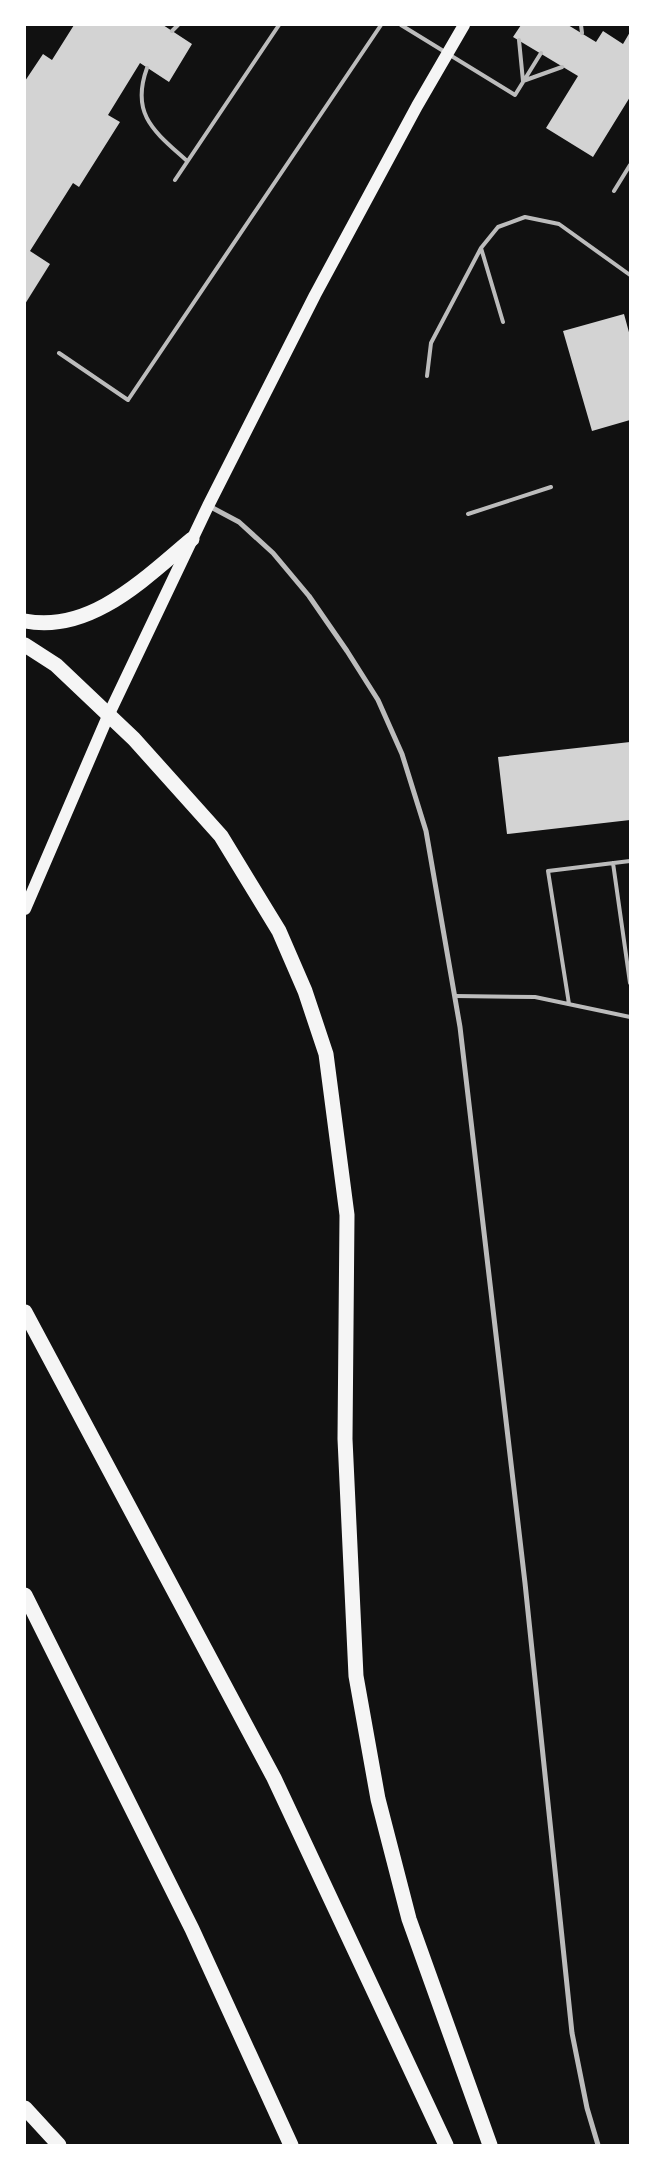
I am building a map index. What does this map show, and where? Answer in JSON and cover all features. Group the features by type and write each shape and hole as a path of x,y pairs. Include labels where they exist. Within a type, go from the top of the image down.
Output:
{"highway":[{"path":"25,621 55,623 87,614 125,594 192,539"},
{"path":"25,645 56,665 134,740 221,836 279,931 305,991 326,1054 347,1215 345,1440 356,1676 378,1799 408,1919 490,2145"},
{"path":"25,1312 274,1778 446,2145"},
{"path":"25,1595 192,1929 291,2145"},
{"path":"25,2108 59,2145"}],"main road":[{"path":"25,909 108,716 208,506 315,295 464,25"}],"street":[{"path":"208,506 239,522 273,553 309,596 347,651 378,700 402,754 426,831 455,996 525,1583 572,2033 587,2108 598,2145"}],"lane":[{"path":"172,31 178,25"},
{"path":"175,180 279,25"},
{"path":"59,353 128,400 381,25"},
{"path":"401,25 515,94 541,53"},
{"path":"581,25 582,33"},
{"path":"519,40 523,81"},
{"path":"523,81 562,67"},
{"path":"147,68 142,83 141,104 149,123 162,138 188,161"},
{"path":"614,191 630,165"},
{"path":"427,376 431,343 481,248 498,227 525,217 559,224 630,275"},
{"path":"481,248 503,322"},
{"path":"468,514 551,487"},
{"path":"569,1004 548,871 630,861"},
{"path":"613,863 630,983"},
{"path":"455,996 536,997 630,1017"}],"building":[{"path":"74,25 163,25 192,44 169,82 140,63 108,115 120,122 79,187 73,183 30,251 50,264 25,304 25,81 43,54 52,60"},
{"path":"521,25 568,25 596,42 603,31 623,44 630,32 630,97 593,157 546,128 578,76 513,37"},
{"path":"624,314 630,336 630,420 592,431 563,331"},
{"path":"630,742 630,820 507,834 498,757"}]}
